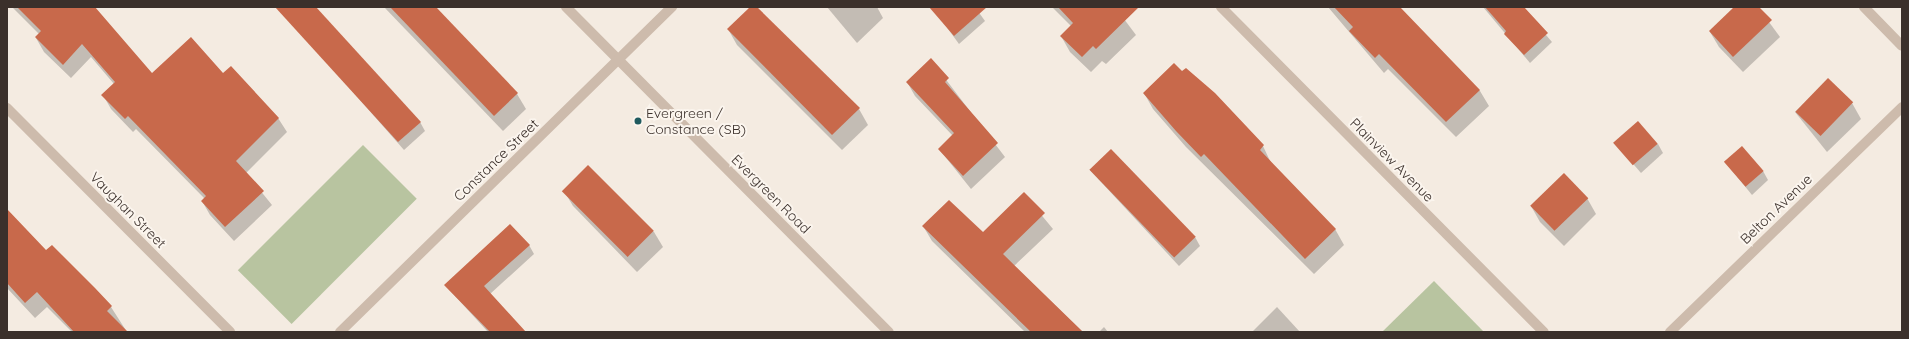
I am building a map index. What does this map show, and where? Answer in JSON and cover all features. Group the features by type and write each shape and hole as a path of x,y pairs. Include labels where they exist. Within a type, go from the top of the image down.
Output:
{"street":[{"name":"Evergreen Road","path":"566,7 889,332"},
{"name":"Constance Street","path":"340,332 672,7"},
{"name":"Plainview Avenue","path":"1221,7 1544,332"},
{"path":"1864,7 1902,46"},
{"name":"Belton Avenue","path":"1670,332 1902,107"},
{"name":"Vaughan Street","path":"7,108 230,332"}],"green space":[{"path":"363,145 417,199 292,324 238,270"},
{"path":"1434,281 1484,332 1382,332"}],"building":[{"path":"17,7 95,7 152,73 191,37 223,73 231,66 279,118 236,161 264,191 225,227 201,201 206,196 128,116 125,119 101,95 115,82 82,44 63,65 35,37 41,31"},
{"path":"275,7 316,7 421,122 398,142"},
{"path":"390,7 436,7 518,93 494,116"},
{"path":"750,7 757,7 860,108 832,135 727,29"},
{"path":"929,7 987,7 954,36"},
{"path":"1058,7 1139,7 1096,49 1093,46 1082,57 1060,36 1073,23"},
{"path":"1334,7 1400,7 1480,90 1446,122 1379,54 1375,58 1349,31 1353,27"},
{"path":"1485,7 1524,7 1548,33 1524,55 1504,34 1506,31"},
{"path":"1734,7 1759,7 1772,20 1733,57 1709,31"},
{"path":"931,58 949,78 945,82 998,143 963,176 938,149 954,133 906,82"},
{"path":"1174,63 1182,71 1186,68 1215,93 1264,145 1260,150 1336,229 1305,259 1204,154 1201,157 1143,93"},
{"path":"1828,78 1853,102 1821,136 1795,112"},
{"path":"1638,121 1658,144 1633,165 1613,143"},
{"path":"1742,146 1764,171 1746,187 1724,162"},
{"path":"1111,149 1196,237 1174,258 1089,170"},
{"path":"588,165 654,231 628,257 562,191"},
{"path":"1564,173 1588,198 1555,231 1530,206"},
{"path":"1024,192 1045,213 1003,254 1083,332 1031,332 922,226 949,200 983,232"},
{"path":"7,209 46,250 52,245 95,288 112,306 107,311 128,332 74,332 37,292 25,303 7,283"},
{"path":"510,224 530,245 484,286 526,332 490,332 444,285"}],"place":[{"name":"Evergreen / Constance (SB)","path":"638,121"}]}
